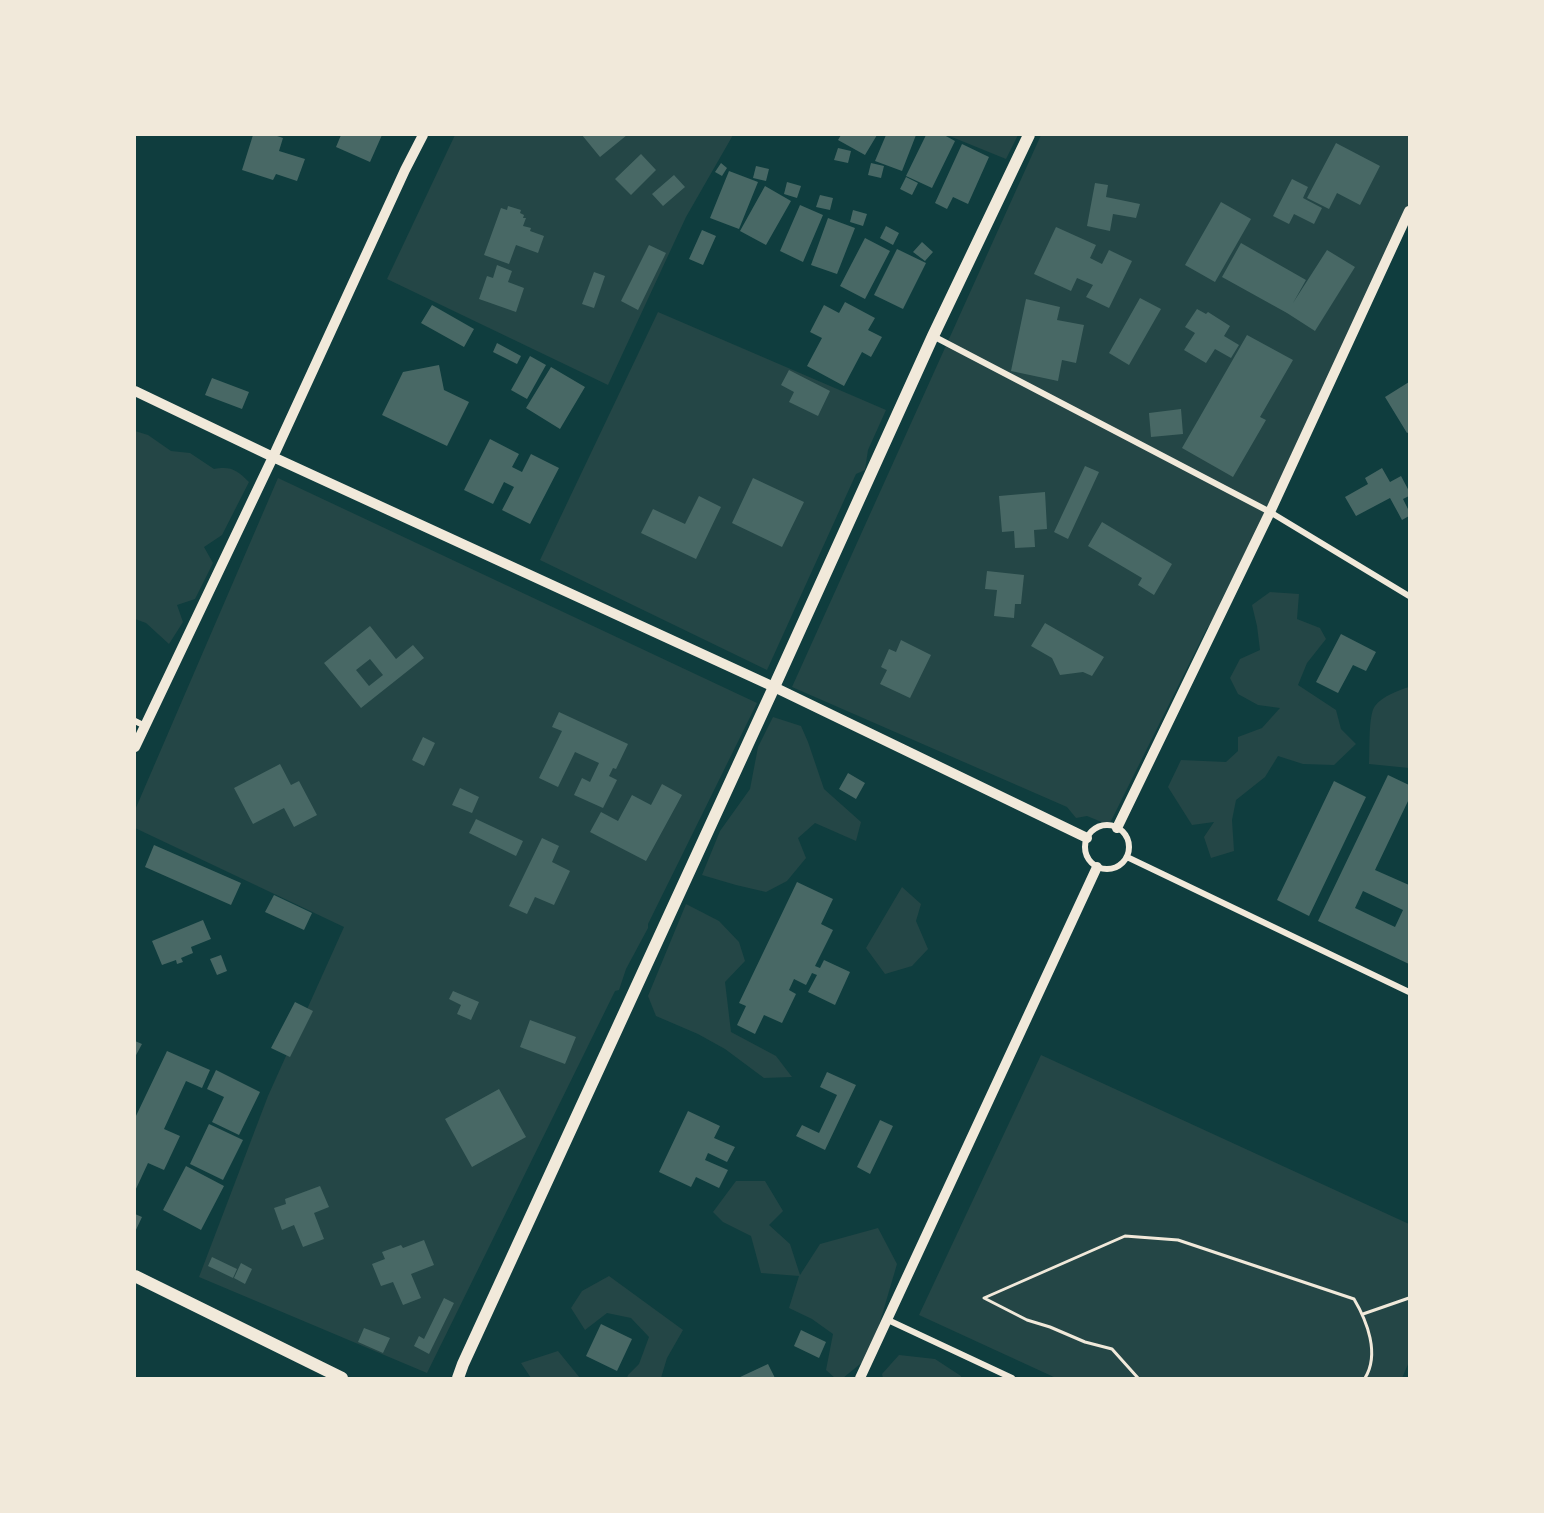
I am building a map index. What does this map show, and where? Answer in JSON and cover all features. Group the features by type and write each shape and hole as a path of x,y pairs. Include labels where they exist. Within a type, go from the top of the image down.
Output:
{"main road":[{"path":"458,1378 933,336 1029,135"},
{"path":"135,1276 342,1378"},
{"path":"451,1378 463,1364"}],"street":[{"path":"135,747 140,724 273,457 423,135"},
{"path":"1117,828 1270,512 1409,211"},
{"path":"933,336 1270,512 1409,596"},
{"path":"135,391 273,457 774,687 1087,838"},
{"path":"1108,825 1117,828 1128,840 1127,857 1122,864 1114,868 1098,867 1086,855 1087,838 1092,831 1100,827 1108,825"},
{"path":"1127,857 1409,992"},
{"path":"860,1378 1098,867"},
{"path":"888,1320 1012,1378"}],"path":[{"path":"1138,1378 1112,1349 1085,1342 1027,1320 984,1298 1125,1236 1178,1240 1354,1299 1363,1314 1372,1347 1369,1371 1365,1378"},
{"path":"1363,1314 1409,1298"}],"shaded area":[{"path":"455,135 733,135 686,217 608,385 387,279"},
{"path":"947,135 1018,135 1006,159"},
{"path":"1041,135 1409,135 1409,224 1221,601 1217,620 1207,628 1109,825 1087,816 1076,818 1067,807 792,687"},
{"path":"658,312 886,410 868,450 865,470 856,474 767,670 540,560"},
{"path":"135,431 148,435 171,451 190,453 214,469 233,470 249,482 222,535 204,547 213,563 195,599 177,605 183,622 169,644 146,623 135,619"},
{"path":"278,478 757,703 626,969 619,990 615,991 427,1373 199,1277 268,1096 344,927 135,828 135,810"},
{"path":"1270,592 1299,594 1297,619 1320,628 1326,639 1307,663 1298,685 1336,710 1341,729 1356,744 1334,765 1303,764 1278,756 1265,777 1236,800 1232,820 1234,851 1211,858 1204,837 1214,822 1192,825 1168,787 1181,760 1226,762 1238,751 1238,737 1262,728 1280,708 1258,705 1238,694 1230,678 1240,659 1260,650 1252,605"},
{"path":"1409,687 1409,768 1369,764 1370,725 1375,706 1386,697"},
{"path":"773,717 801,726 824,789 861,822 856,841 815,823 798,838 806,858 787,881 766,892 702,875 720,831 750,789 758,747"},
{"path":"902,887 921,904 916,921 928,949 912,966 885,974 866,948"},
{"path":"686,904 719,921 739,942 745,961 725,982 731,1032 776,1056 792,1077 764,1078 725,1049 698,1034 656,1016 648,996"},
{"path":"1041,1055 1409,1224 1409,1362 1402,1378 1056,1378 919,1315"},
{"path":"736,1181 765,1181 783,1211 769,1225 790,1244 800,1275 820,1244 878,1228 897,1264 870,1356 843,1378 835,1378 826,1370 833,1334 812,1319 789,1308 799,1276 761,1273 751,1236 723,1222 713,1212"},
{"path":"609,1276 683,1330 667,1358 661,1378 627,1378 639,1364 649,1337 631,1318 607,1313 585,1330 571,1308 582,1291"},
{"path":"558,1351 580,1378 531,1378 521,1363"},
{"path":"899,1355 935,1359 961,1378 883,1378 882,1374"}],"building":[{"path":"253,135 274,135 283,138 279,151 305,159 297,181 276,174 273,180 242,170"},
{"path":"341,135 382,135 370,162 336,147"},
{"path":"582,135 627,135 600,157"},
{"path":"841,135 877,135 865,155 838,140"},
{"path":"886,135 916,135 902,171 875,161"},
{"path":"926,135 944,135 955,141 932,188 906,176"},
{"path":"1336,143 1380,166 1360,205 1337,193 1329,209 1307,198"},
{"path":"962,144 989,157 968,204 953,197 947,209 935,203"},
{"path":"838,148 851,151 848,163 834,160"},
{"path":"641,154 656,170 631,195 615,179"},
{"path":"721,163 727,168 722,176 715,172"},
{"path":"871,163 884,166 881,178 868,175"},
{"path":"756,166 769,169 766,181 753,178"},
{"path":"729,171 758,182 739,229 710,218"},
{"path":"674,175 685,187 663,206 652,194"},
{"path":"906,177 918,183 912,195 900,189"},
{"path":"1292,179 1308,187 1303,198 1322,208 1314,224 1294,214 1289,224 1273,216"},
{"path":"787,182 801,186 797,198 784,194"},
{"path":"1095,183 1108,185 1106,197 1140,204 1136,218 1113,214 1110,231 1087,226"},
{"path":"765,186 791,201 766,245 740,231"},
{"path":"820,195 833,198 830,210 816,207"},
{"path":"1221,202 1251,219 1215,282 1185,265"},
{"path":"800,205 823,215 803,262 780,251"},
{"path":"508,206 521,210 523,218 526,218 523,226 544,236 538,253 516,245 509,264 484,255 501,208 507,210"},
{"path":"853,210 867,214 863,226 850,222"},
{"path":"828,218 855,228 837,274 811,265"},
{"path":"886,226 899,233 893,245 880,238"},
{"path":"1056,227 1096,245 1090,258 1102,264 1109,250 1132,261 1109,308 1086,297 1093,285 1077,278 1071,291 1034,274"},
{"path":"702,230 716,236 703,265 689,259"},
{"path":"865,238 890,251 865,299 840,286"},
{"path":"922,242 933,252 925,261 913,252"},
{"path":"1241,243 1306,280 1293,303 1327,250 1355,267 1315,331 1222,277"},
{"path":"649,245 666,253 638,310 621,301"},
{"path":"897,249 926,263 903,309 874,295"},
{"path":"497,265 512,271 508,282 524,288 516,312 479,299 487,276 493,278"},
{"path":"594,272 605,276 594,308 582,304"},
{"path":"1140,298 1161,309 1129,365 1109,353"},
{"path":"1026,299 1060,307 1057,320 1084,325 1076,363 1062,360 1058,381 1011,371"},
{"path":"845,302 875,318 868,330 882,337 871,357 862,352 844,386 807,366 822,338 810,332 824,305 839,313"},
{"path":"432,305 474,329 464,347 421,323"},
{"path":"1197,309 1206,314 1208,312 1230,326 1224,336 1239,345 1231,358 1215,349 1206,363 1184,350 1195,333 1185,327"},
{"path":"1247,335 1293,360 1260,417 1266,420 1233,477 1182,448"},
{"path":"497,343 521,356 517,364 493,352"},
{"path":"530,356 546,365 527,399 511,390"},
{"path":"439,365 444,390 469,402 447,446 382,415 403,372"},
{"path":"551,367 585,387 560,429 526,408"},
{"path":"789,370 830,391 818,416 789,402 794,392 781,385"},
{"path":"212,378 249,392 242,409 205,395"},
{"path":"1409,382 1409,432 1407,433 1385,397"},
{"path":"1181,409 1183,434 1151,437 1149,413"},
{"path":"490,439 519,454 512,467 522,472 531,454 559,468 530,524 502,510 514,487 504,482 493,504 464,490"},
{"path":"1085,466 1099,472 1068,539 1054,532"},
{"path":"1382,468 1390,482 1401,476 1409,491 1409,496 1403,499 1409,516 1402,520 1390,498 1356,516 1345,497 1368,484 1365,478"},
{"path":"753,478 804,502 782,547 732,523"},
{"path":"1045,492 1047,529 1034,530 1035,547 1015,548 1014,531 1002,532 999,496"},
{"path":"699,496 721,507 696,559 641,533 653,509 685,524"},
{"path":"1102,522 1172,564 1154,595 1138,585 1142,578 1088,546"},
{"path":"987,571 1024,575 1021,604 1015,604 1014,618 994,616 997,590 985,589"},
{"path":"1045,623 1104,657 1092,676 1083,672 1060,675 1052,658 1031,646"},
{"path":"370,626 396,659 413,645 424,658 361,708 324,663","holes":["370,659 383,675 369,686 356,670"]},
{"path":"1341,634 1376,652 1366,671 1353,665 1338,693 1316,682"},
{"path":"901,640 931,655 910,698 880,684 887,670 881,667 889,649 896,652"},
{"path":"559,712 628,744 616,769 613,768 609,776 617,780 603,808 574,795 582,778 590,782 599,763 575,752 558,787 539,778 562,731 552,727"},
{"path":"423,737 435,743 424,766 412,760"},
{"path":"280,764 291,785 299,781 317,815 294,827 284,808 253,824 234,788"},
{"path":"848,773 865,783 856,799 839,789"},
{"path":"1388,775 1409,785 1409,799 1375,870 1409,885 1409,964 1318,921","holes":["1363,891 1403,910 1395,927 1355,908"]},
{"path":"1334,781 1366,797 1309,916 1277,900"},
{"path":"662,784 682,795 646,861 590,832 601,812 618,821 632,795 651,805"},
{"path":"460,788 479,797 472,813 452,805"},
{"path":"476,819 523,841 516,856 469,833"},
{"path":"542,838 559,846 552,862 570,871 554,905 535,897 527,914 509,906"},
{"path":"154,845 241,883 231,905 145,867"},
{"path":"797,882 833,899 821,924 833,930 815,966 820,968 824,960 850,972 835,1005 808,992 817,975 812,973 806,985 794,979 789,990 796,994 782,1023 764,1015 755,1034 737,1025 746,1006 739,1003"},
{"path":"274,895 312,913 304,930 265,912"},
{"path":"203,920 211,939 191,947 193,953 181,958 183,962 177,964 176,960 162,965 152,941"},
{"path":"221,955 227,971 217,975 210,959"},
{"path":"453,991 479,1002 471,1020 457,1014 461,1005 449,999"},
{"path":"295,1002 313,1011 290,1057 271,1048"},
{"path":"530,1020 576,1037 565,1064 520,1047"},
{"path":"135,1041 142,1044 135,1057"},
{"path":"167,1051 210,1070 202,1088 186,1081 164,1129 180,1136 164,1170 148,1163 135,1191 135,1118"},
{"path":"216,1070 260,1092 239,1135 212,1122 224,1097 207,1089"},
{"path":"827,1072 856,1085 825,1150 796,1136 802,1125 819,1133 837,1095 820,1087"},
{"path":"499,1089 526,1137 472,1167 445,1119"},
{"path":"688,1111 720,1126 714,1138 735,1147 727,1162 708,1153 705,1160 728,1170 719,1188 696,1177 691,1187 659,1172"},
{"path":"880,1120 893,1126 870,1174 857,1167"},
{"path":"209,1124 243,1140 223,1180 190,1164"},
{"path":"186,1166 224,1186 201,1230 163,1210"},
{"path":"320,1186 329,1207 314,1213 324,1239 303,1247 294,1225 282,1230 274,1208 286,1204 285,1199"},
{"path":"135,1214 142,1217 135,1232"},
{"path":"424,1240 434,1265 411,1274 421,1298 403,1305 393,1282 381,1286 372,1264 385,1259 382,1252 401,1245 403,1248"},
{"path":"212,1257 237,1269 233,1278 208,1266"},
{"path":"241,1263 252,1269 245,1284 234,1278"},
{"path":"444,1298 454,1303 429,1354 414,1346 419,1336 424,1339"},
{"path":"601,1324 632,1339 617,1371 586,1356"},
{"path":"364,1328 390,1338 383,1353 358,1342"},
{"path":"801,1330 826,1342 819,1358 794,1346"},
{"path":"768,1364 775,1378 738,1378"}]}
